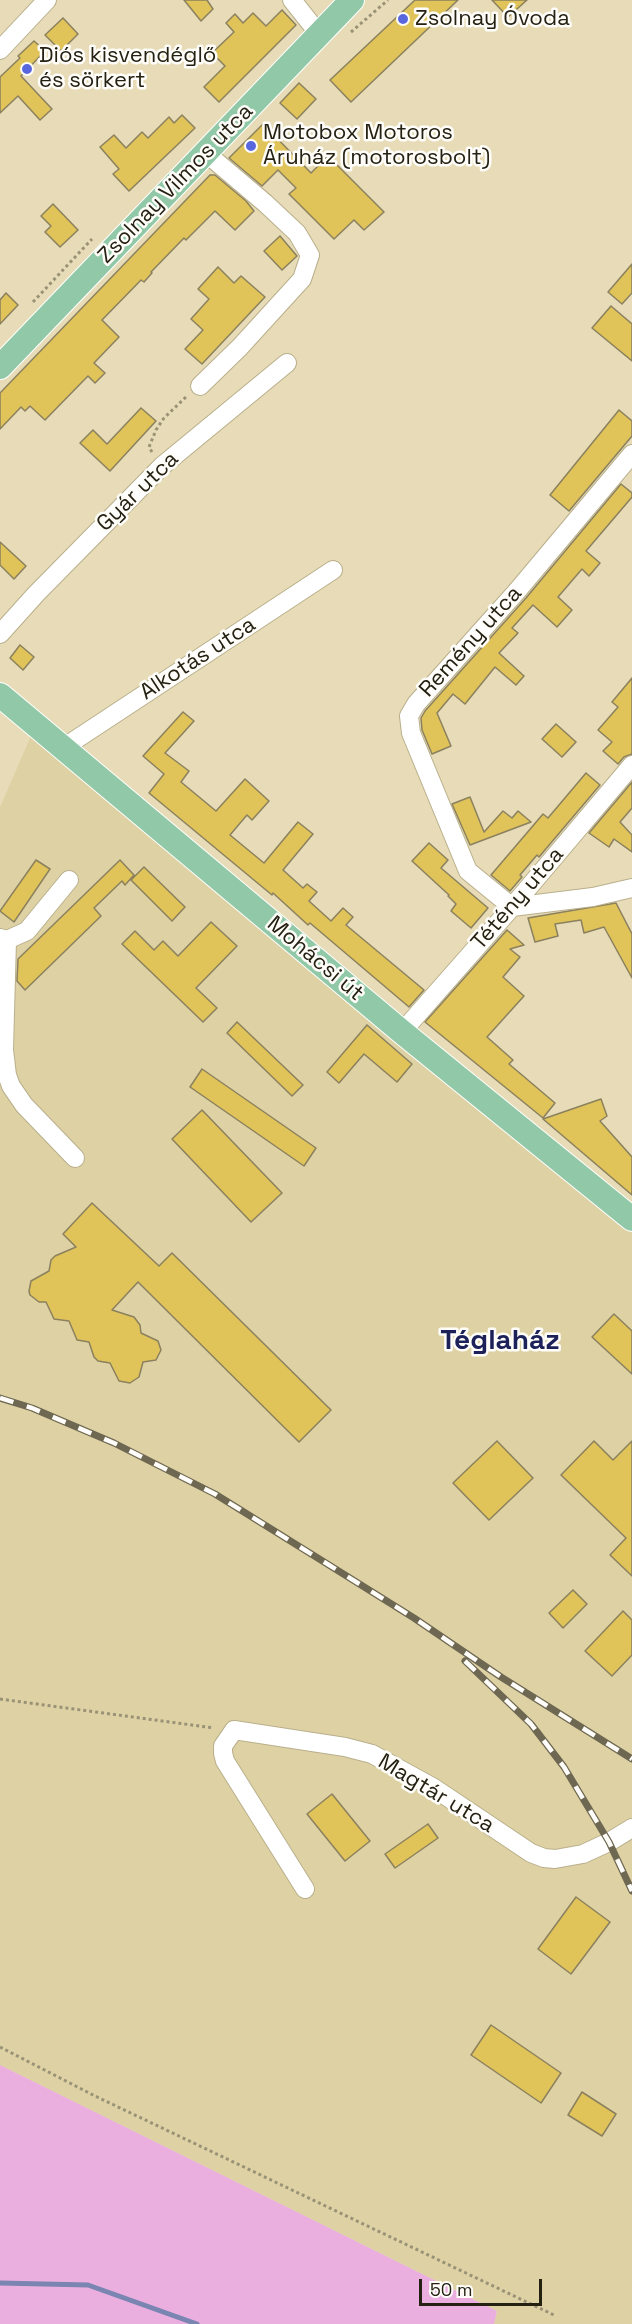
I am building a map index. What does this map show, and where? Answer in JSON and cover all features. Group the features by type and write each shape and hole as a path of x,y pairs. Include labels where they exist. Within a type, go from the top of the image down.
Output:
{"main road":[{"name":"Zsolnay Vilmos utca","path":"0,367 352,0"},
{"name":"Mohácsi út","path":"4,700 402,1032 632,1219"}],"street":[{"path":"0,50 47,0"},
{"path":"292,0 319,34"},
{"path":"200,386 240,347 302,279 310,255 297,233 206,153"},
{"name":"Gyár utca","path":"0,634 36,594 162,466 287,363"},
{"name":"Remény utca","path":"512,907 468,871 411,734 409,716 416,704 517,591 632,454"},
{"name":"Alkotás utca","path":"63,748 333,570"},
{"name":"Tétény utca","path":"402,1032 632,765"},
{"path":"69,880 27,931 3,939 5,1062 11,1086 24,1105 75,1158"},
{"path":"512,907 593,897 632,888"},
{"path":"234,1730 224,1746 225,1761 305,1889"},
{"name":"Magtár utca","path":"234,1730 345,1747 372,1754 425,1783 531,1853 544,1858 555,1859 583,1854 632,1828"}],"path":[{"path":"162,466 149,447 156,430 170,412 200,386"},
{"path":"0,1699 234,1730"},
{"path":"0,2048 93,2095 556,2316"}],"shaded area":[{"path":"37,722 632,1207 632,2324 494,2324 497,2311 0,2065 0,807"},
{"path":"0,2065 497,2311 494,2324 0,2324"}],"building":[{"path":"184,0 207,0 213,9 201,21"},
{"path":"415,0 458,0 351,102 330,80"},
{"path":"492,0 527,0 508,17"},
{"path":"282,10 296,25 219,102 204,87 225,66 212,53 234,32 226,23 235,14 243,23 253,13 266,26"},
{"path":"63,18 78,34 61,51 45,35"},
{"path":"34,41 45,51 21,76 52,109 40,120 18,96 0,113 0,77"},
{"path":"299,83 316,99 297,119 280,103"},
{"path":"182,115 195,128 129,191 113,174 119,169 100,147 114,135 126,148 142,132 148,138 169,117 174,123"},
{"path":"263,124 311,173 328,156 384,212 364,230 354,220 334,239 289,194 296,188 278,170 262,186 229,158"},
{"path":"210,175 215,175 246,201 254,211 235,230 215,211 186,240 184,238 144,282 141,280 102,320 119,337 94,363 105,373 95,383 88,376 45,420 30,406 25,411 21,407 0,429 0,393"},
{"path":"53,204 78,230 60,247 45,232 51,226 41,216"},
{"path":"280,236 297,256 282,270 264,251"},
{"path":"632,264 632,293 622,304 608,292"},
{"path":"218,267 234,283 241,276 265,297 202,364 185,349 203,330 191,319 209,299 198,289"},
{"path":"6,293 18,305 0,324 0,300"},
{"path":"611,306 632,324 632,361 592,328"},
{"path":"141,408 156,421 110,471 80,443 93,430 107,444"},
{"path":"619,410 632,421 632,436 569,511 550,495"},
{"path":"621,484 632,493 632,497 586,551 600,563 589,576 582,569 558,597 572,610 557,627 533,605 512,628 518,633 499,653 524,676 516,685 495,667 465,704 453,694 437,713 451,746 432,754 422,730 421,718 425,711 526,598"},
{"path":"0,542 26,566 14,579 0,565"},
{"path":"20,645 34,657 23,670 10,658"},
{"path":"632,678 632,754 624,757 618,764 603,751 612,742 598,730 618,707 612,702"},
{"path":"183,712 194,721 165,753 189,771 181,782 216,811 245,779 269,801 252,820 247,815 230,835 264,863 298,822 313,834 283,870 303,888 307,884 317,892 309,901 331,921 343,908 353,917 346,925 424,990 409,1007 310,923 308,925 273,893 272,895 149,793 164,774 143,756"},
{"path":"556,724 576,742 562,757 542,739"},
{"path":"586,773 600,785 539,857 537,855 520,875 522,877 510,891 491,875 543,814 548,818"},
{"path":"632,782 632,808 620,822 632,835 632,852 614,839 609,847 589,833"},
{"path":"470,797 484,832 503,811 512,818 518,811 531,822 470,845 452,804"},
{"path":"429,843 448,860 441,868 488,908 471,928 451,911 456,904 449,895 412,861"},
{"path":"36,860 50,869 14,922 0,911"},
{"path":"120,860 134,875 125,885 122,881 94,908 101,916 25,990 17,981 18,959"},
{"path":"144,867 185,907 172,921 131,880"},
{"path":"616,903 632,934 632,978 604,927 584,933 581,920 555,924 558,936 535,942 528,918"},
{"path":"211,922 237,946 196,988 217,1008 203,1022 122,944 135,931 154,950 163,941 178,956"},
{"path":"507,930 524,945 510,949 520,957 503,977 524,996 487,1037 513,1060 509,1064 555,1103 543,1118 425,1022"},
{"path":"237,1022 303,1085 292,1096 227,1033"},
{"path":"367,1025 412,1064 397,1082 364,1054 339,1083 327,1072"},
{"path":"202,1069 316,1148 304,1166 190,1087"},
{"path":"601,1099 607,1116 600,1121 632,1157 632,1195 543,1119"},
{"path":"202,1110 282,1193 251,1222 172,1139"},
{"path":"92,1203 159,1266 172,1253 331,1410 299,1442 138,1282 112,1310 134,1317 140,1325 141,1333 158,1341 161,1350 156,1360 143,1362 139,1377 130,1383 119,1381 110,1363 98,1361 94,1357 89,1342 77,1340 69,1321 54,1319 46,1302 39,1302 30,1295 31,1281 49,1271 51,1260 76,1247 63,1234"},
{"path":"614,1314 632,1331 632,1374 592,1337"},
{"path":"497,1441 533,1478 489,1520 453,1483"},
{"path":"594,1441 613,1460 632,1441 632,1576 610,1555 626,1538 561,1475"},
{"path":"573,1590 587,1604 563,1628 549,1613"},
{"path":"623,1611 632,1620 632,1655 612,1676 585,1651"},
{"path":"332,1794 370,1841 345,1861 307,1814"},
{"path":"428,1824 438,1838 395,1868 385,1854"},
{"path":"576,1897 610,1922 571,1974 538,1949"},
{"path":"491,2025 561,2073 541,2103 471,2055"},
{"path":"582,2092 616,2114 602,2136 568,2115"}],"waterway":[{"path":"0,2283 88,2285 197,2324"}],"railway":[{"path":"0,1398 32,1408 114,1443 215,1494 414,1618 501,1677 632,1759"},
{"path":"465,1661 531,1724 564,1767 609,1842 632,1891"}],"place":[{"name":"Zsolnay Óvoda","path":"403,19"},
{"name":"Diós kisvendéglő és sörkert","path":"27,69"},
{"name":"Motobox Motoros Áruház (motorosbolt)","path":"251,146"}],"district":[{"name":"Téglaház","path":"500,1341"}]}
